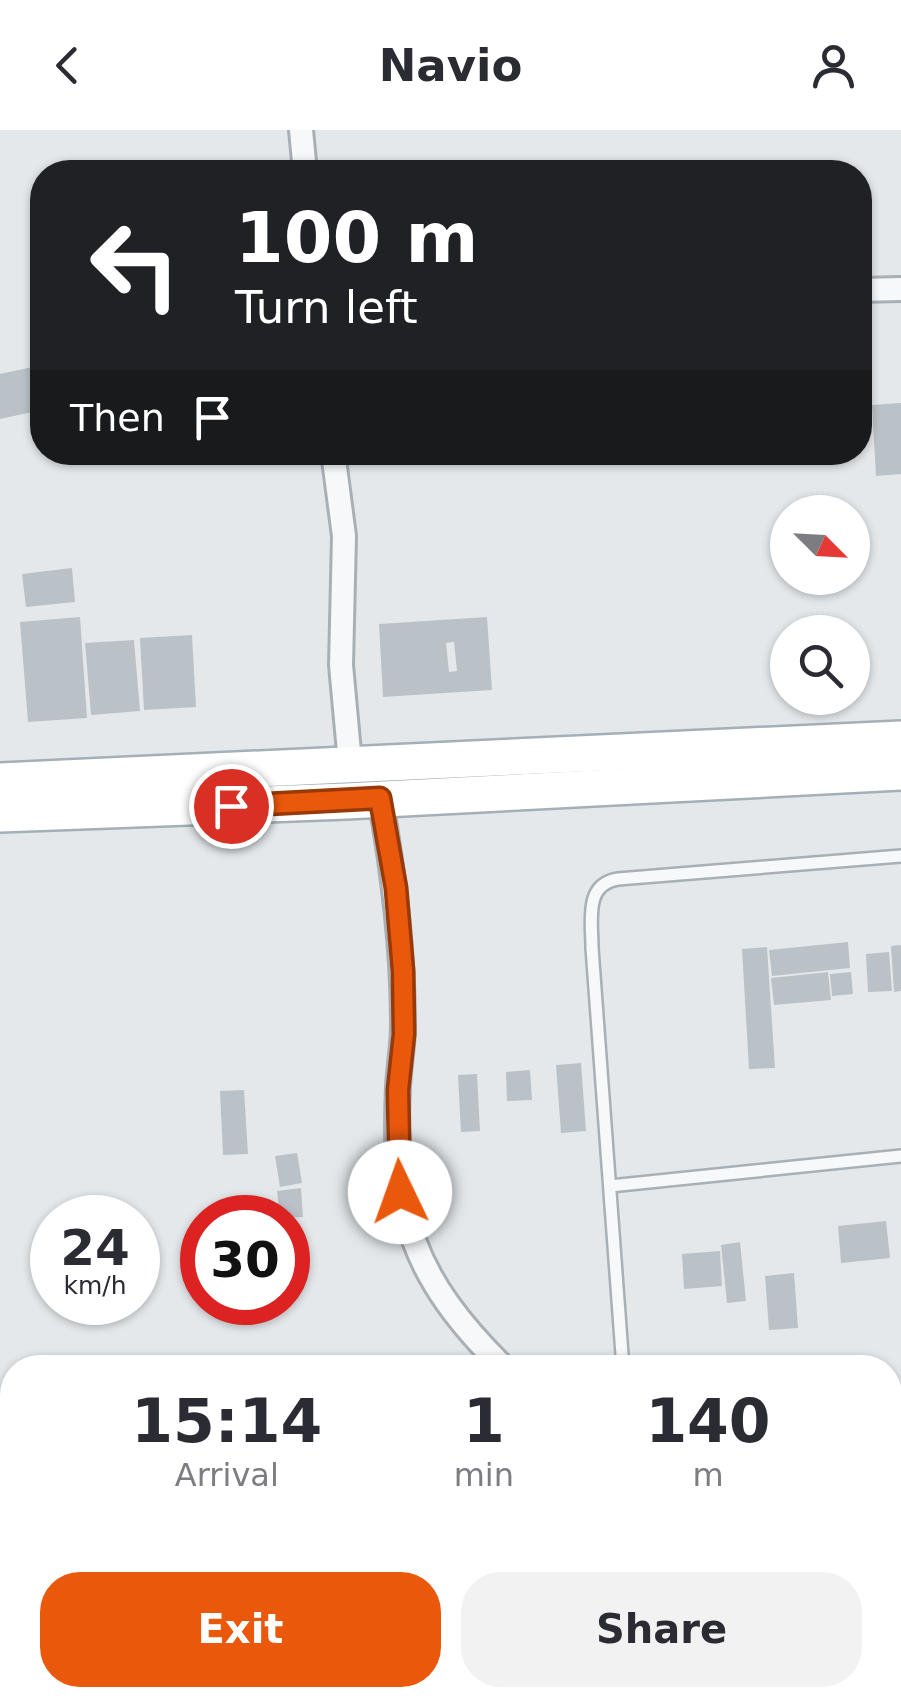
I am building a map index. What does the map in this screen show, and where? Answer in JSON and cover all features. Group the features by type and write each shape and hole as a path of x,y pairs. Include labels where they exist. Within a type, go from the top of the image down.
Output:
{"main road":[{"path":"0,780 901,739"},
{"path":"0,814 901,772"}],"street":[{"path":"301,130 304,160"},
{"path":"872,290 901,289"},
{"path":"334,465 344,536 341,665 350,763"},
{"path":"380,798 396,888 403,971 398,1131 404,1216 425,1266 448,1306 492,1355"}],"lane":[{"path":"621,1355 592,948 592,904 602,883 695,871 901,856"},
{"path":"610,1186 901,1156"}],"building":[{"path":"30,368 30,413 0,419 0,374"},
{"path":"901,403 901,474 876,476 872,405"},
{"path":"72,568 75,602 26,607 22,574"},
{"path":"80,617 87,718 28,722 20,622"},
{"path":"487,617 492,690 383,697 379,624","holes":["454,642 457,671 449,672 446,643"]},
{"path":"192,635 196,707 144,710 140,638"},
{"path":"134,640 140,711 91,715 85,643"},
{"path":"848,942 850,968 772,976 769,950"},
{"path":"901,945 901,991 894,992 891,946"},
{"path":"767,947 775,1068 749,1069 742,949"},
{"path":"889,952 892,991 868,992 866,954"},
{"path":"828,972 831,1000 774,1005 771,978"},
{"path":"851,972 853,994 832,996 830,974"},
{"path":"581,1063 586,1131 561,1133 556,1065"},
{"path":"530,1070 532,1100 507,1101 506,1072"},
{"path":"477,1074 480,1131 461,1132 458,1075"},
{"path":"244,1090 248,1154 223,1155 220,1091"},
{"path":"297,1153 302,1183 280,1187 275,1156"},
{"path":"301,1188 301,1195 277,1195 277,1191"},
{"path":"886,1221 890,1258 841,1263 838,1226"},
{"path":"740,1242 746,1301 727,1303 721,1245"},
{"path":"720,1251 722,1286 684,1289 682,1254"},
{"path":"794,1273 798,1328 769,1330 765,1276"}],"route":[{"path":"231,806 380,798 396,888 403,971 404,1034 398,1090 400,1192"}]}
